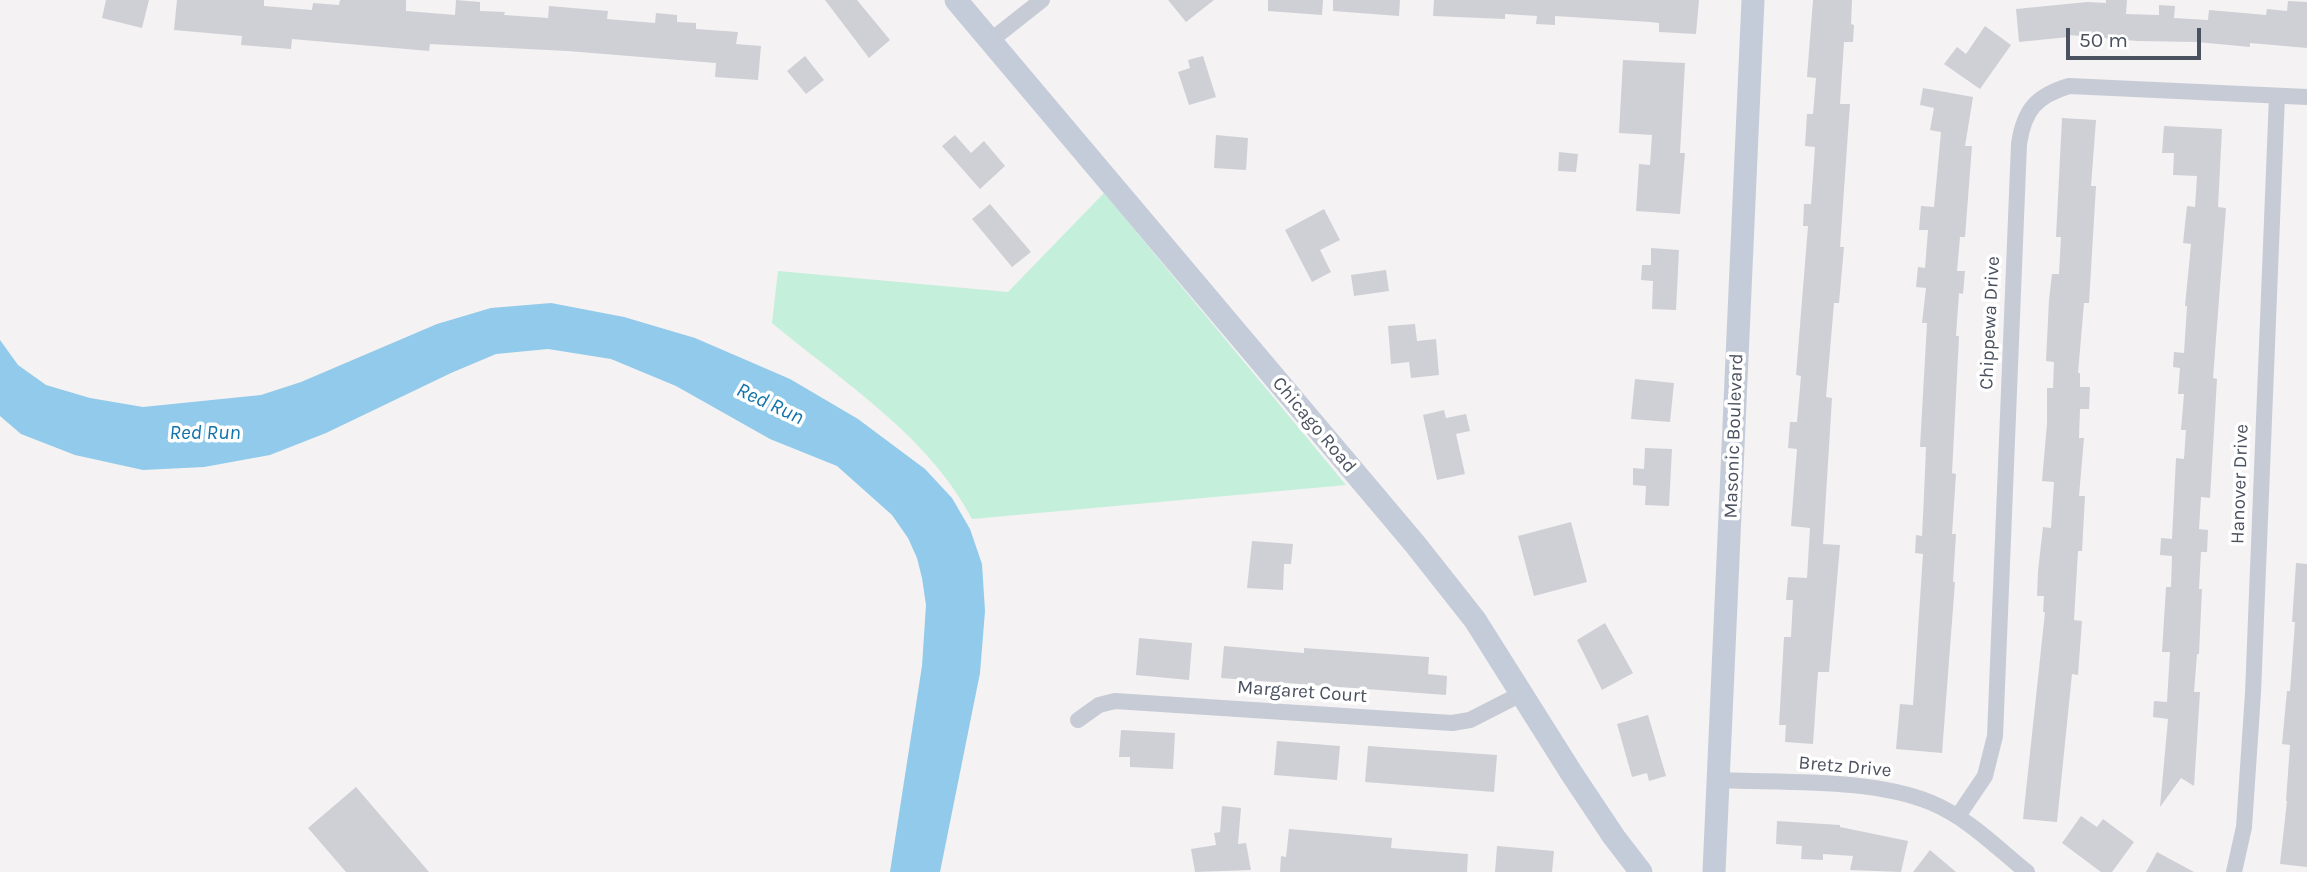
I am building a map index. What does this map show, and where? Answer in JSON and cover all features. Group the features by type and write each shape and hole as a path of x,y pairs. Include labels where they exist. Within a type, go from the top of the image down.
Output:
{"street":[{"name":"Chicago Road","path":"956,0 1415,544 1475,620 1614,837 1641,872"},
{"path":"990,41 1042,0"},
{"name":"Masonic Boulevard","path":"1714,872 1753,0"},
{"name":"Chippewa Drive","path":"1958,816 1985,776 1995,736 2004,472 2019,144 2022,127 2039,98 2069,86 2307,97"},
{"name":"Hanover Drive","path":"2234,872 2244,827 2253,694 2277,96"},
{"name":"Margaret Court","path":"1078,720 1099,705 1115,701 1452,723 1470,720 1521,694"},
{"name":"Bretz Drive","path":"1720,780 1867,786 1909,795 1958,816 2027,872"}],"green space":[{"path":"1104,193 1346,485 972,519 954,489 909,436 772,323 778,271 1008,292"}],"water":[{"name":"Red Run","path":"551,303 624,317 695,338 790,379 858,419 925,469 952,498 970,529 982,564 985,611 980,673 940,872 890,872 922,666 926,605 917,558 908,538 892,515 837,466 770,439 676,386 611,359 548,349 496,354 326,433 270,455 204,467 143,470 75,455 21,434 0,416 0,340 18,365 46,385 90,398 143,407 261,395 301,382 437,324 491,308"}],"building":[{"path":"106,0 149,0 142,28 102,18"},
{"path":"177,0 264,0 264,6 312,10 313,3 339,5 340,0 406,0 406,11 455,15 456,0 480,2 480,11 505,12 504,15 548,18 549,6 608,11 607,19 655,23 656,13 677,15 677,22 696,23 696,29 738,32 736,44 761,46 758,80 715,77 716,63 567,51 430,44 429,51 292,39 291,49 241,45 242,36 174,30"},
{"path":"825,0 857,0 890,40 869,58"},
{"path":"1168,0 1214,0 1186,22"},
{"path":"1268,0 1323,0 1322,15 1268,11"},
{"path":"1333,0 1400,0 1399,16 1333,11"},
{"path":"1434,0 1699,0 1696,34 1659,32 1659,23 1650,22 1555,16 1555,25 1536,24 1537,16 1505,14 1505,19 1433,16"},
{"path":"1813,0 1852,0 1851,24 1854,25 1853,42 1844,42 1840,104 1850,104 1840,247 1844,247 1839,303 1834,303 1826,397 1832,398 1823,544 1840,545 1829,672 1818,672 1813,744 1785,742 1786,725 1779,725 1784,637 1791,637 1793,600 1786,600 1788,577 1807,578 1810,528 1791,526 1797,449 1788,448 1790,422 1797,422 1801,376 1796,375 1808,226 1803,226 1804,204 1811,204 1815,147 1805,146 1807,114 1813,114 1816,78 1807,77"},
{"path":"2106,0 2127,0 2126,14 2159,15 2159,5 2175,6 2174,18 2208,20 2209,10 2266,15 2267,9 2287,11 2288,1 2307,2 2307,48 2250,43 2250,47 2197,42 2137,41 2069,35 2019,42 2016,9 2087,2 2106,3"},
{"path":"1985,26 2011,45 1980,89 1944,64 1957,47 1966,54"},
{"path":"805,56 824,80 806,94 787,71"},
{"path":"1203,56 1216,97 1189,105 1178,72 1190,68 1188,60"},
{"path":"1623,60 1685,63 1680,153 1685,153 1680,214 1636,211 1639,164 1650,165 1652,135 1619,133"},
{"path":"1923,88 1973,97 1965,146 1972,146 1965,237 1960,237 1957,271 1965,271 1963,294 1959,293 1956,336 1959,336 1952,473 1956,474 1952,534 1956,534 1955,582 1942,753 1896,749 1900,704 1913,705 1923,554 1915,553 1916,535 1922,536 1926,447 1920,447 1927,323 1922,323 1926,288 1916,287 1918,267 1925,268 1928,230 1919,230 1921,206 1934,207 1941,132 1930,130 1934,108 1920,105"},
{"path":"2062,118 2096,120 2091,186 2096,186 2089,303 2084,303 2078,373 2080,387 2090,387 2089,409 2080,409 2079,438 2084,438 2079,496 2085,496 2082,551 2078,551 2074,620 2082,621 2078,675 2072,674 2057,822 2023,819 2045,612 2044,596 2037,596 2038,571 2043,527 2051,528 2054,482 2042,481 2047,388 2053,388 2054,362 2046,361 2052,274 2059,274 2061,237 2056,237"},
{"path":"2164,126 2222,129 2218,207 2226,208 2213,378 2217,379 2210,498 2201,497 2199,529 2208,530 2207,552 2201,552 2199,654 2194,692 2200,692 2194,786 2181,778 2160,807 2168,719 2153,717 2154,701 2167,702 2170,652 2162,652 2166,587 2171,587 2172,556 2160,555 2161,538 2172,539 2176,458 2184,459 2186,430 2181,430 2184,394 2178,394 2180,368 2173,367 2174,352 2184,353 2191,244 2183,243 2187,206 2195,207 2197,176 2173,175 2174,153 2162,153"},
{"path":"955,135 971,153 984,141 1005,166 980,189 942,146"},
{"path":"1216,135 1248,138 1246,170 1214,168"},
{"path":"1559,152 1578,154 1576,172 1558,171"},
{"path":"990,204 1031,252 1012,267 972,219"},
{"path":"1324,209 1340,240 1320,250 1331,272 1312,282 1285,230"},
{"path":"1651,248 1679,250 1676,310 1652,309 1653,281 1641,280 1642,265 1651,265"},
{"path":"1386,270 1389,291 1354,296 1351,275"},
{"path":"1415,324 1417,341 1436,339 1439,375 1411,378 1409,362 1391,364 1388,326"},
{"path":"1635,379 1674,383 1670,422 1631,419"},
{"path":"1444,410 1446,418 1466,414 1470,431 1456,434 1465,474 1437,480 1423,415"},
{"path":"1645,448 1672,449 1669,506 1645,505 1646,486 1633,485 1633,468 1644,469"},
{"path":"1571,522 1587,582 1534,596 1518,536"},
{"path":"1252,541 1293,544 1291,564 1284,564 1283,590 1247,588"},
{"path":"2296,563 2307,564 2307,867 2280,864 2290,745 2282,744 2287,691 2290,691"},
{"path":"1605,623 1633,673 1602,690 1577,640"},
{"path":"1139,638 1192,643 1189,680 1136,675"},
{"path":"1224,646 1304,653 1304,648 1429,657 1428,674 1447,676 1446,695 1221,678"},
{"path":"1648,715 1666,776 1649,781 1647,773 1632,777 1617,724"},
{"path":"1121,730 1175,733 1173,769 1130,767 1130,757 1119,757"},
{"path":"1277,741 1340,746 1337,780 1274,775"},
{"path":"1368,746 1497,755 1494,792 1365,782"},
{"path":"356,787 429,872 346,872 308,828"},
{"path":"1222,806 1241,808 1238,844 1246,843 1251,870 1195,872 1191,849 1216,845 1214,833 1220,832"},
{"path":"2081,816 2097,827 2103,819 2134,842 2112,872 2101,872 2062,843"},
{"path":"1777,821 1840,825 1908,841 1901,872 1850,870 1853,856 1823,854 1823,860 1801,859 1802,846 1776,844"},
{"path":"1289,829 1392,838 1391,848 1468,854 1467,872 1280,872 1281,856 1286,857"},
{"path":"1497,846 1554,851 1552,872 1495,872"},
{"path":"1930,850 1956,872 1913,872"},
{"path":"2157,852 2194,872 2146,872"}]}
